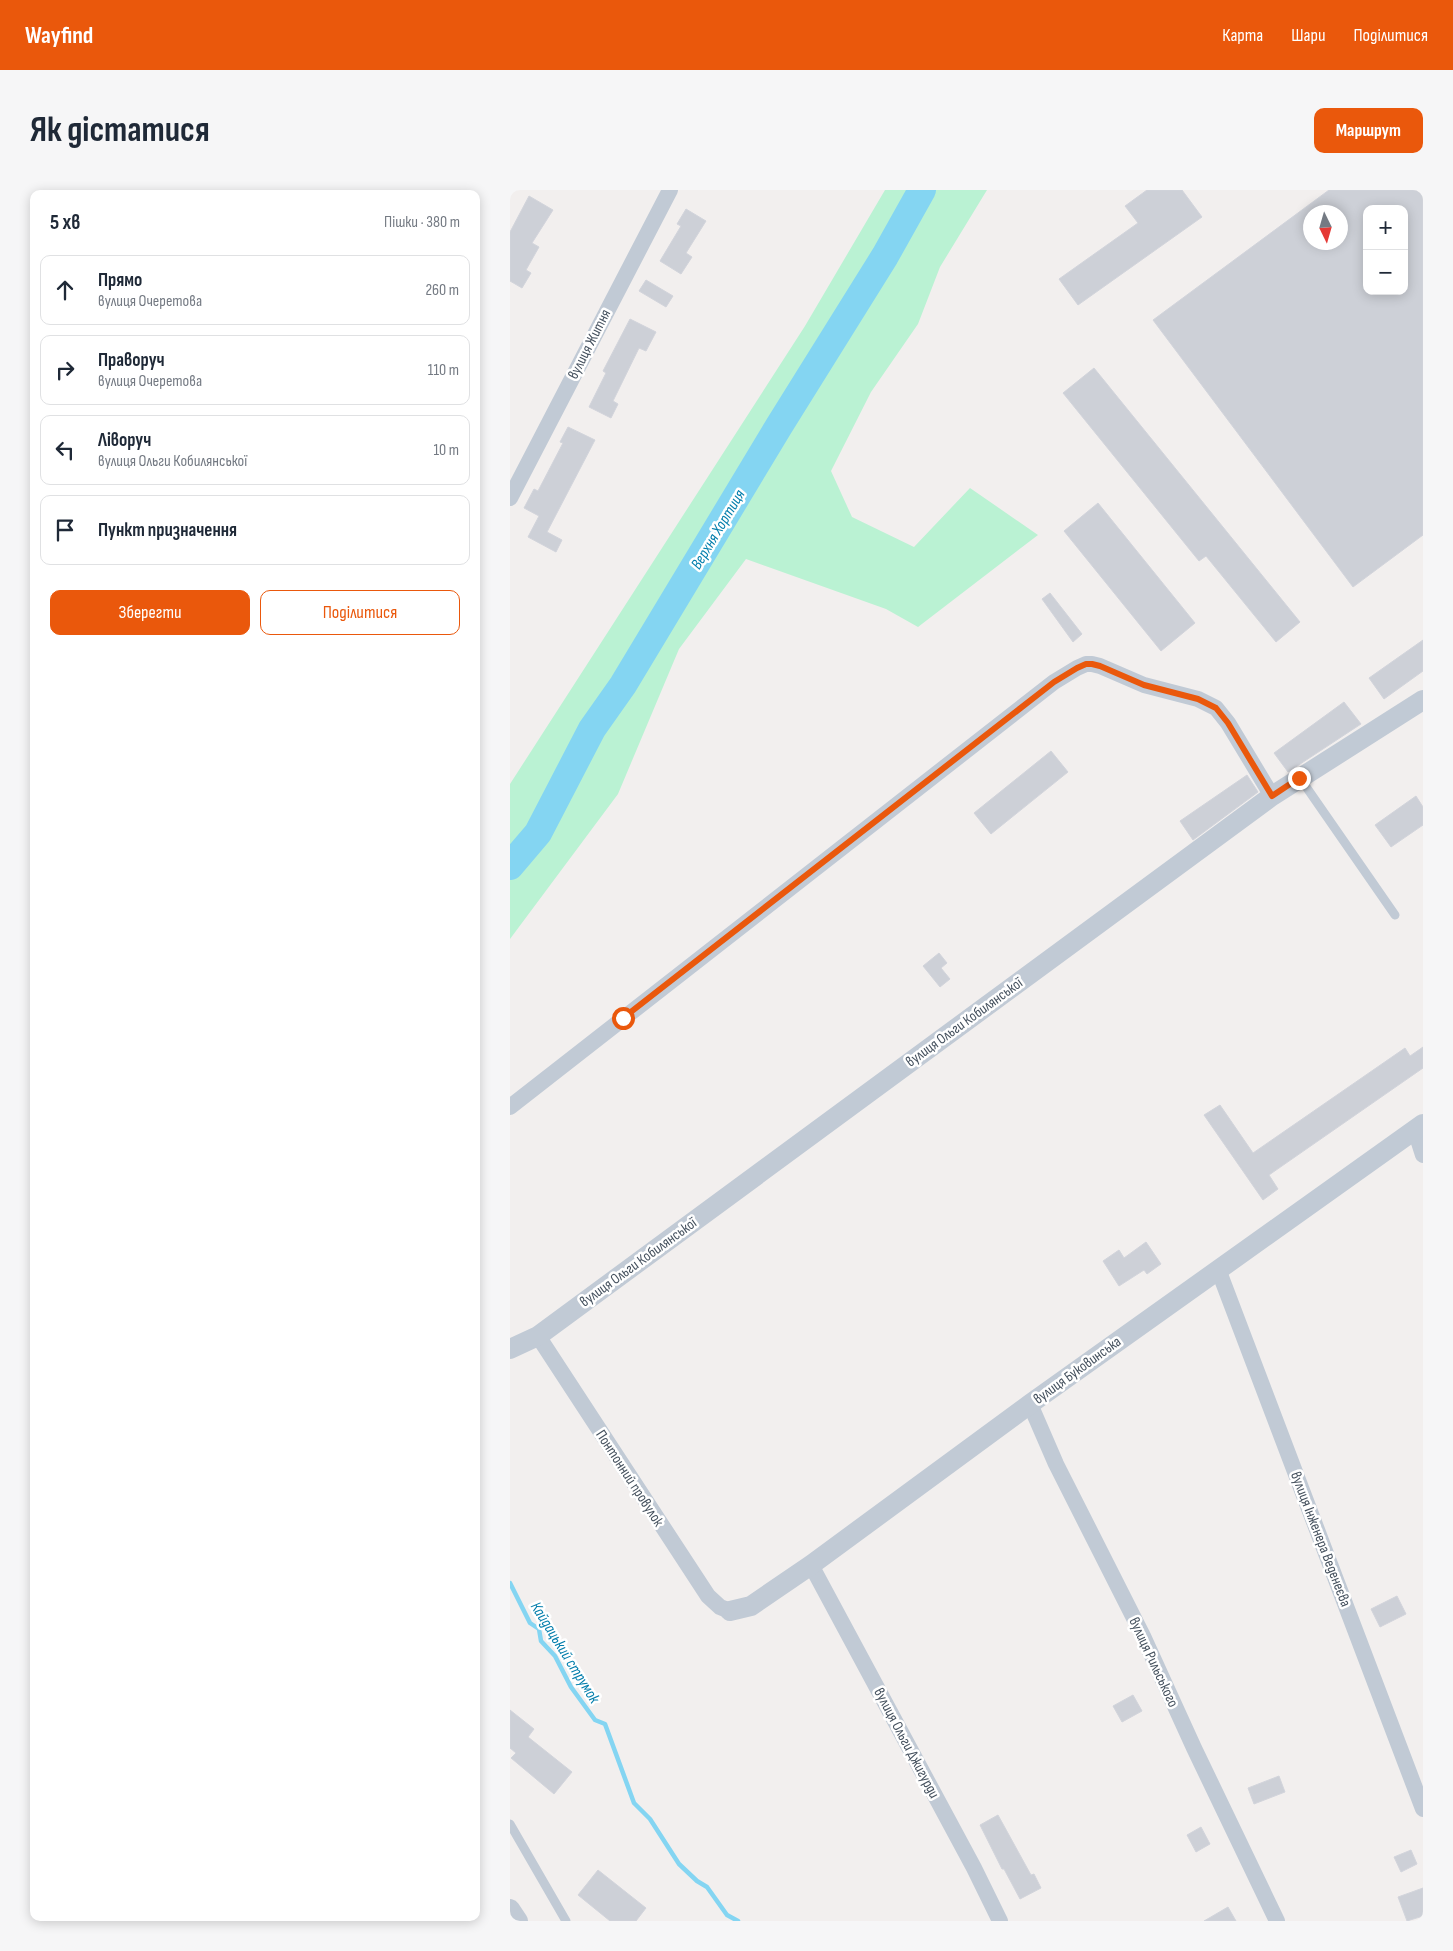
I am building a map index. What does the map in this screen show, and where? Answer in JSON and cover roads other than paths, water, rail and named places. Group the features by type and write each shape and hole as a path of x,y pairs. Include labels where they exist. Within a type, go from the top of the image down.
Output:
{"street":[{"name":"вулиця Житня","path":"510,498 670,190"},
{"path":"510,1107 1054,682 1086,664 1100,666 1144,685 1198,699 1216,708 1228,723 1272,796"},
{"name":"вулиця Ольги Кобилянської","path":"510,1349 538,1336 1272,796 1423,700"},
{"path":"1419,1127 1423,1154"},
{"name":"вулиця Буковинська","path":"730,1611 751,1606 811,1565 1030,1404 1419,1127"},
{"name":"вулиця Інженера Веденеєва","path":"1218,1269 1423,1809"},
{"name":"Понтонний провулок","path":"538,1336 708,1596 720,1607 730,1611"},
{"name":"вулиця Рильського","path":"1030,1404 1056,1464 1143,1636 1194,1748 1277,1921"},
{"name":"вулиця Ольги Джигурди","path":"811,1565 970,1859 1000,1921"},
{"path":"510,1909 518,1921"}],"lane":[{"path":"1299,778 1395,915"},
{"path":"510,1824 566,1921"}],"waterway":[{"name":"Верхня Хортиця","path":"510,866 538,833 592,729 623,685 779,426 885,256 922,190"},
{"name":"Кайдацький струмок","path":"510,1583 530,1623 539,1629 541,1641 555,1656 571,1687 595,1720 605,1724 634,1803 650,1819 679,1864 697,1881 707,1887 727,1915 738,1921"}]}
